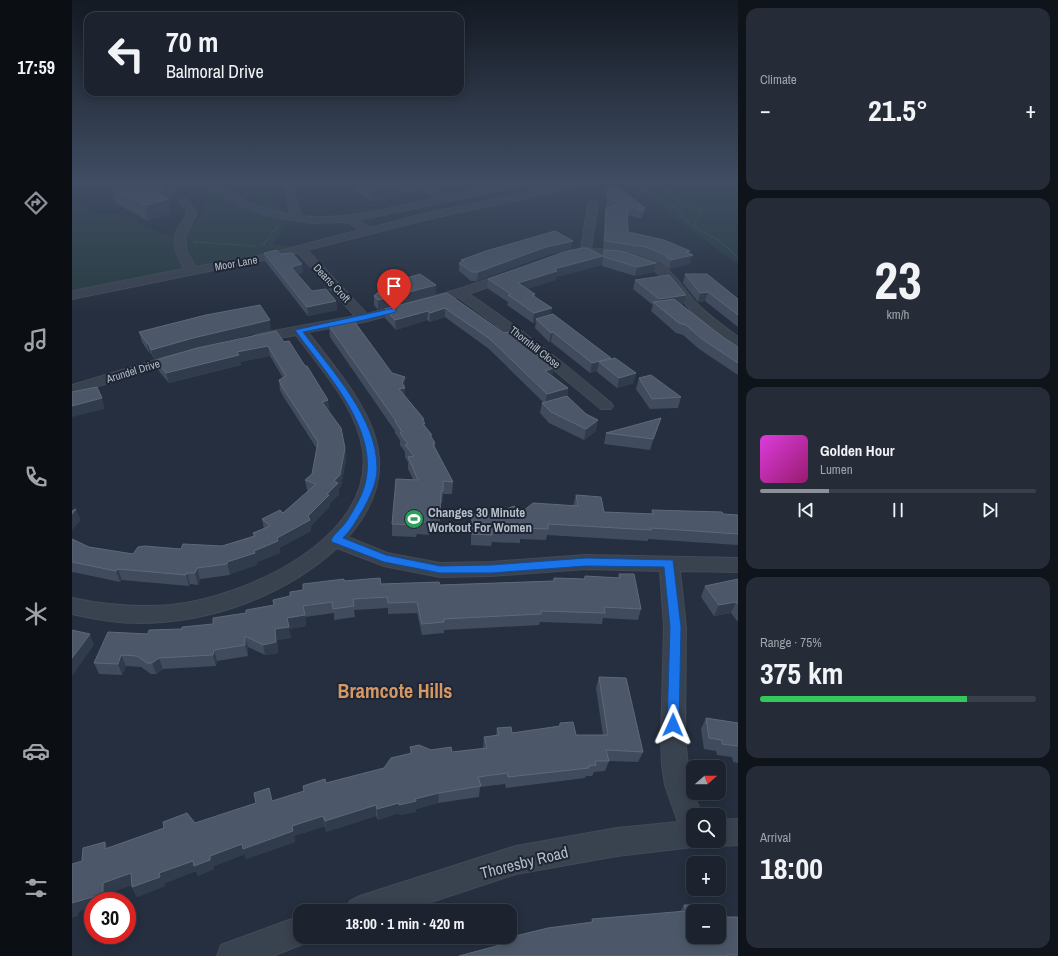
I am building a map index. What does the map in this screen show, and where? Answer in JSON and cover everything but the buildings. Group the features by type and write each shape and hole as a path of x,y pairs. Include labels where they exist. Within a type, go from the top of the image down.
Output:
{"street":[{"path":"184,227 181,231 179,241 180,247 191,271"},
{"path":"362,227 369,231"},
{"name":"Moor Lane","path":"72,295 257,259 387,227"},
{"path":"588,252 586,249 589,227"},
{"name":"Deans Croft","path":"298,249 364,318"},
{"path":"559,256 588,252 620,255 638,259 657,267 670,278 697,311 738,343"},
{"path":"245,341 364,318 460,293 518,272"},
{"name":"Thornhill Close","path":"460,293 491,313 546,355 606,406"},
{"path":"72,606 133,615 192,610 216,604 272,584 293,572 336,540 347,528 364,499 372,470 371,454 364,427 349,400 299,330"},
{"name":"Arundel Drive","path":"72,390 188,355"},
{"path":"336,540 384,559 440,570 491,569 586,562 738,565"},
{"path":"669,563 675,627 674,764 678,785 686,808"},
{"path":"726,832 738,832"},
{"name":"Thoresby Road","path":"381,904 516,860 617,842 686,835"},
{"path":"232,956 293,934"}],"path":[{"path":"261,247 275,227"},
{"path":"696,227 718,240 738,257"},
{"path":"179,241 298,249"}],"green space":[{"path":"72,227 147,227 176,238 192,227 286,227 273,244 296,247 72,290"},
{"path":"686,227 738,227 738,264"}],"place":[{"name":"Changes 30 Minute Workout For Women","path":"414,519"}],"district":[{"name":"Bramcote Hills","path":"395,690"}],"route":[{"path":"394,310 364,318 299,330 349,400 364,427 371,454 372,470 364,499 347,528 336,540 384,559 413,566 440,570 491,569 586,562 669,563 675,627 673,725"}]}
